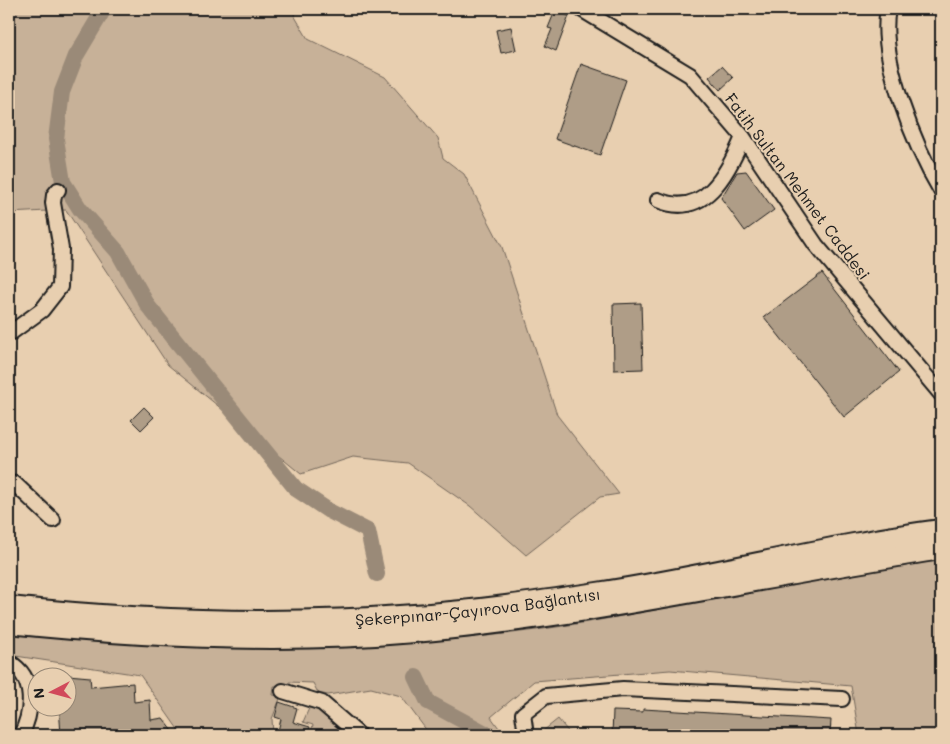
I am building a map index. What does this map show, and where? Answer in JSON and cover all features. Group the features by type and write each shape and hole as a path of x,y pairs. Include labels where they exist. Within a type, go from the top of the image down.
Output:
{"highway":[{"name":"Şekerpınar-Çayırova Bağlantısı","path":"9,607 72,614 229,621 413,616 600,592 861,543 941,530"},
{"name":"Şekerpınar-Çayırova Bağlantısı","path":"9,624 180,636 322,636 413,632 568,614 860,561 941,550"}],"street":[{"name":"Fatih Sultan Mehmet Caddesi","path":"581,9 690,74 743,137 816,245 941,394"},
{"path":"888,9 888,49 903,107 926,167 941,191"},
{"path":"658,200 671,206 690,205 711,190 732,163 743,137"},
{"path":"9,334 42,310 60,287 61,249 53,203 54,195 58,190"},
{"path":"9,482 15,484 53,520"},
{"path":"9,662 17,666 26,681 31,695 28,721 20,735"},
{"path":"526,735 523,714 546,696 623,689 842,699"},
{"path":"283,691 322,703 359,735"}],"shaded area":[{"path":"9,9 296,9 294,15 308,39 385,77 438,138 443,158 464,174 502,247 557,415 619,494 600,497 526,555 470,506 408,463 353,457 301,474 168,365 66,210 9,213"},
{"path":"941,560 941,735 859,735 851,686 670,670 534,681 491,717 504,735 471,735 466,732 463,735 430,735 401,696 371,688 328,695 318,693 313,683 289,682 287,687 274,686 273,695 281,696 272,719 273,735 182,735 140,675 9,655 9,633 141,643 273,646 339,646 470,638 587,622 839,575"},
{"path":"310,706 321,709 327,717 351,735 310,735 313,725 303,722"},
{"path":"558,719 571,735 538,735"}],"building":[{"path":"555,11 569,16 556,51 545,46 552,29 548,28"},
{"path":"511,27 516,50 501,53 496,30"},
{"path":"581,64 626,80 600,155 555,139"},
{"path":"722,66 733,78 720,90 709,77"},
{"path":"746,171 774,210 745,231 721,198 737,172"},
{"path":"822,273 899,372 844,417 764,317"},
{"path":"641,303 643,369 614,370 613,304"},
{"path":"144,407 154,417 141,430 131,420"},
{"path":"78,676 90,677 91,687 133,683 134,702 150,700 151,720 163,718 176,735 61,735 60,716 78,716"},
{"path":"279,702 297,708 293,722 310,727 307,735 292,733 291,735 277,735 281,719 275,717"},
{"path":"643,709 831,720 830,735 612,735 613,711 643,712"}],"waterway":[{"path":"104,9 76,56 62,92 56,139 63,182 80,209 118,252 148,306 296,489 329,511 368,531 377,574"},
{"path":"416,677 428,702 489,735"}]}
